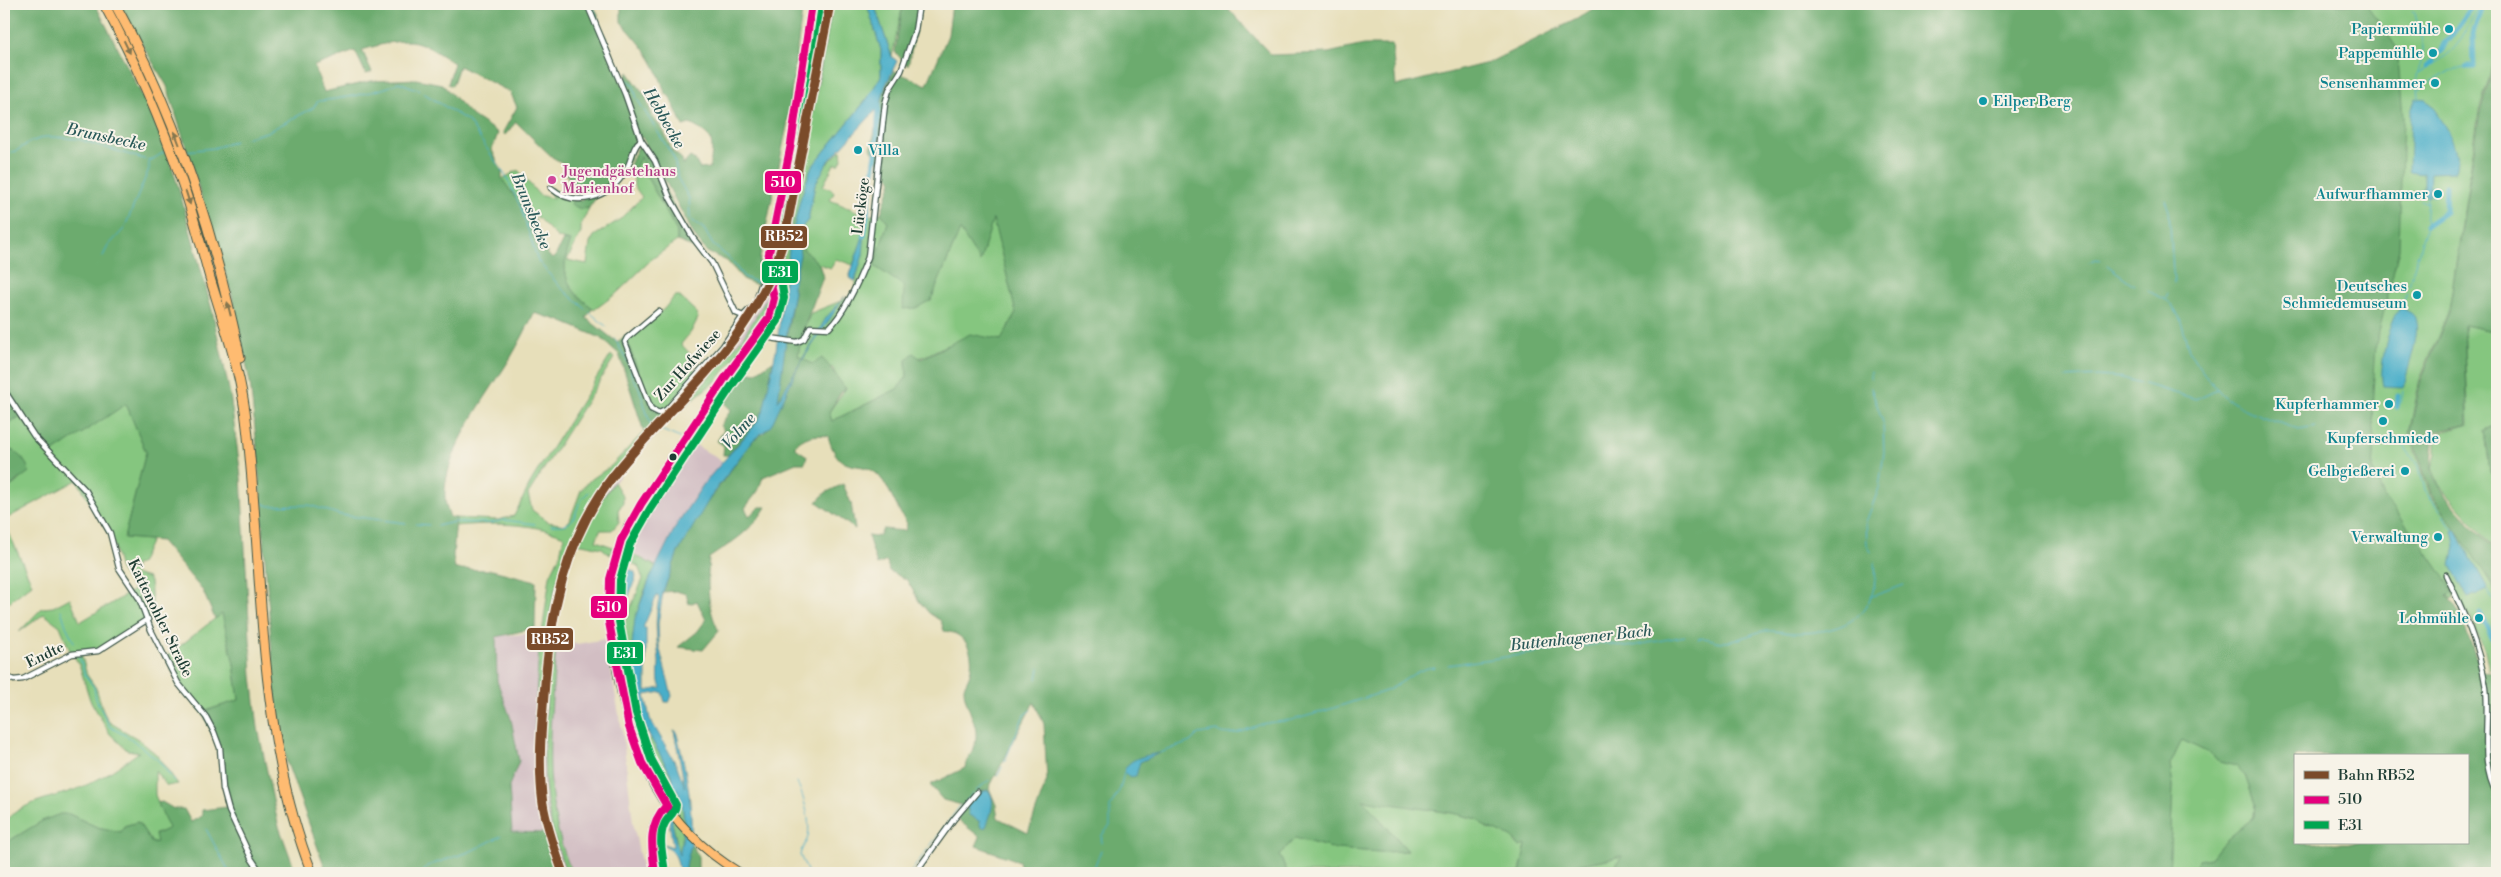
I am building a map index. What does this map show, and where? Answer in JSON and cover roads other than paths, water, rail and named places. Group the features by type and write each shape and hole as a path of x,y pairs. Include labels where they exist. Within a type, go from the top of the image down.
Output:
{"highway":[{"path":"104,4 143,80 160,120 192,212 238,370 250,426"},
{"path":"115,4 169,116 203,210 232,319 250,426 272,726 284,787 297,834 312,873"},
{"path":"261,567 276,726 297,820 316,873"}],"main road":[{"path":"740,873 708,852 671,813 642,763 627,721 609,622 610,579 621,540 641,504 725,378 757,336 774,307 769,276 769,250 791,144 812,4"}],"street":[{"path":"587,4 625,94 641,140 655,161 670,198 712,263 736,313 743,316"},
{"name":"Lücköge","path":"757,336 800,342 804,339 810,328 826,328 838,316 868,257 885,104 889,90 900,71 915,31 919,4"},
{"path":"551,188 562,197 573,200 601,194 616,184 626,171 636,143 641,140"},
{"name":"Zur Hofwiese","path":"659,311 627,338 626,342 651,409 660,413 666,410 702,372 735,330 743,316 755,304 761,285 769,276"},
{"name":"Kattenohler Straße","path":"4,390 34,436 86,491 112,538 119,568 139,598 178,683 206,717 214,732 220,748 222,786 229,811 251,858 261,873"},
{"path":"2446,575 2482,665 2488,704 2487,753 2491,778 2497,794"},
{"name":"Endte","path":"4,676 14,680 23,679 72,654 98,651 148,619"},
{"path":"914,873 954,819 977,792"},
{"path":"655,873 652,824 666,806"},
{"path":"652,836 655,826 671,813"}],"water":[{"path":"867,4 874,4 892,57 897,61 885,87 880,108 827,163 815,185 808,220 803,226 799,245 800,255 793,286 794,292 778,401 826,318 845,296 798,367 771,426 753,440 713,493 678,552 663,592 658,624 659,646 672,696 669,702 665,702 662,692 645,695 650,719 676,764 685,787 674,731 676,731 686,772 691,814 691,843 686,873 679,873 675,855 660,843 673,847 669,822 673,778 648,733 637,708 631,654 635,618 650,578 677,524 705,482 755,425 763,412 776,350 790,242 800,200 811,168 867,99 881,76 881,50","holes":["657,595 659,598 656,630 661,688 646,691 646,628 643,628","676,788 682,804 684,821 679,855 672,823"]},
{"path":"2416,98 2426,99 2438,113 2454,145 2456,155 2457,164 2454,172 2430,173 2429,197 2420,193 2420,189 2423,189 2423,173 2409,171 2411,110"},
{"path":"865,230 863,255 855,281 849,278"},
{"path":"2400,308 2414,316 2417,331 2413,351 2404,387 2383,386 2383,357 2388,334"},
{"path":"2455,529 2488,589 2468,598 2451,566 2455,545 2452,531"},
{"path":"626,567 635,572 636,577 623,611 617,615 619,569"},
{"path":"1160,753 1140,762 1136,776 1129,777 1124,772 1129,763 1134,760"},
{"path":"988,790 992,798 992,808 986,827 981,828 979,821 969,815 967,806 979,793"}],"waterway":[{"name":"Hebbecke","path":"592,4 599,23"},
{"path":"2449,39 2474,4"},
{"path":"2418,73 2440,60 2455,47 2477,11 2476,4"},
{"path":"2467,67 2474,67 2473,33 2482,7"},
{"path":"2415,14 2422,41 2422,60 2417,75 2419,98"},
{"name":"Hebbecke","path":"601,30 620,76 633,84 637,99 674,158 678,179 689,198 690,219 704,229 713,245 728,257 744,277 758,283"},
{"path":"2441,52 2446,42"},
{"path":"2426,67 2433,61"},
{"path":"2430,83 2456,68 2467,67"},
{"name":"Brunsbecke","path":"245,138 267,132 313,108 318,101 372,92 398,82 417,89 468,121 507,178 521,208 538,261 561,288 607,327"},
{"path":"2420,89 2425,85"},
{"path":"864,236 876,153 879,103"},
{"name":"Brunsbecke","path":"4,154 16,151 30,142 45,137 78,139 147,160 153,159 166,151"},
{"name":"Brunsbecke","path":"185,151 214,148 235,141"},
{"path":"103,256 108,246 124,229 149,169 149,162 153,159"},
{"path":"2426,225 2445,212 2446,185"},
{"path":"2433,188 2433,193"},
{"path":"2409,285 2425,230 2427,196"},
{"path":"2165,200 2169,211 2174,284"},
{"path":"2421,200 2427,203"},
{"path":"2089,262 2095,259 2101,260"},
{"path":"2107,265 2134,285"},
{"path":"2148,290 2169,302 2175,309 2189,350 2205,374 2224,396 2241,407 2299,430 2316,427"},
{"path":"2401,308 2407,292"},
{"path":"2166,299 2168,293"},
{"name":"Brunsbecke","path":"615,339 631,368 632,377 639,387 650,423 656,427"},
{"name":"Buttenhagener Bach","path":"1871,372 1871,378"},
{"path":"2066,378 2097,376 2123,378 2196,399 2217,389"},
{"name":"Buttenhagener Bach","path":"1871,388 1883,422 1884,452 1879,488 1866,522 1867,544 1871,552"},
{"path":"2401,402 2403,391"},
{"path":"2397,407 2398,395"},
{"name":"Brunsbecke","path":"661,430 680,438"},
{"path":"2344,436 2364,444 2375,445"},
{"path":"2401,442 2419,467 2425,490 2453,530"},
{"path":"551,525 562,525 573,520 579,503 589,492"},
{"path":"262,503 269,506 309,505 341,515 406,523"},
{"path":"437,526 454,522 490,523 504,520 535,524"},
{"path":"416,524 429,525"},
{"name":"Buttenhagener Bach","path":"1698,639 1704,638 1729,642 1764,631 1811,632 1828,630 1842,625 1864,609 1871,597 1875,581 1875,562"},
{"path":"1870,597 1904,585"},
{"path":"2488,590 2493,600"},
{"path":"61,610 74,642"},
{"path":"2480,613 2492,638"},
{"name":"Buttenhagener Bach","path":"1448,665 1605,643 1626,647 1685,636"},
{"path":"79,656 85,675 94,687 96,699 110,727 130,738 159,761 175,782"},
{"name":"Buttenhagener Bach","path":"1160,753 1190,742 1198,734 1218,731 1228,734 1240,732 1262,724 1295,719 1330,709 1387,690 1413,674 1435,667"},
{"path":"1037,679 1039,668"},
{"path":"1005,761 1024,715 1031,710"},
{"path":"2497,716 2493,730 2492,746 2493,762 2497,777"},
{"path":"998,775 1002,767"},
{"name":"Buttenhagener Bach","path":"1101,843 1102,835 1110,826 1110,807 1120,789 1125,769"},
{"path":"976,791 989,780"},
{"path":"797,782 808,816 808,837 800,855 808,873"},
{"path":"965,802 973,793"},
{"path":"910,873 960,806"},
{"path":"206,829 230,873"},
{"path":"423,873 427,866 469,852 501,836"},
{"name":"Buttenhagener Bach","path":"1092,873 1101,850"}],"rail line":[{"name":"RB52","path":"563,873 543,804 540,763 550,636 562,579 571,552 583,526 597,500 614,475 715,363 757,303 774,269 786,231 830,4"}],"place":[{"name":"Papiermühle","path":"2449,29"},
{"name":"Pappemühle","path":"2433,53"},
{"name":"Sensenhammer","path":"2435,83"},
{"name":"Eilper Berg","path":"1983,101"},
{"name":"Villa","path":"858,150"},
{"name":"Jugendgästehaus Marienhof","path":"552,180"},
{"name":"Aufwurfhammer","path":"2438,194"},
{"name":"Deutsches Schmiedemuseum","path":"2417,295"},
{"name":"Kupferhammer","path":"2389,404"},
{"name":"Kupferschmiede","path":"2383,421"},
{"name":"Gelbgießerei","path":"2405,471"},
{"name":"Verwaltung","path":"2438,537"},
{"name":"Lohmühle","path":"2479,618"}],"water label":[{"name":"Volme","path":"739,431"}]}
